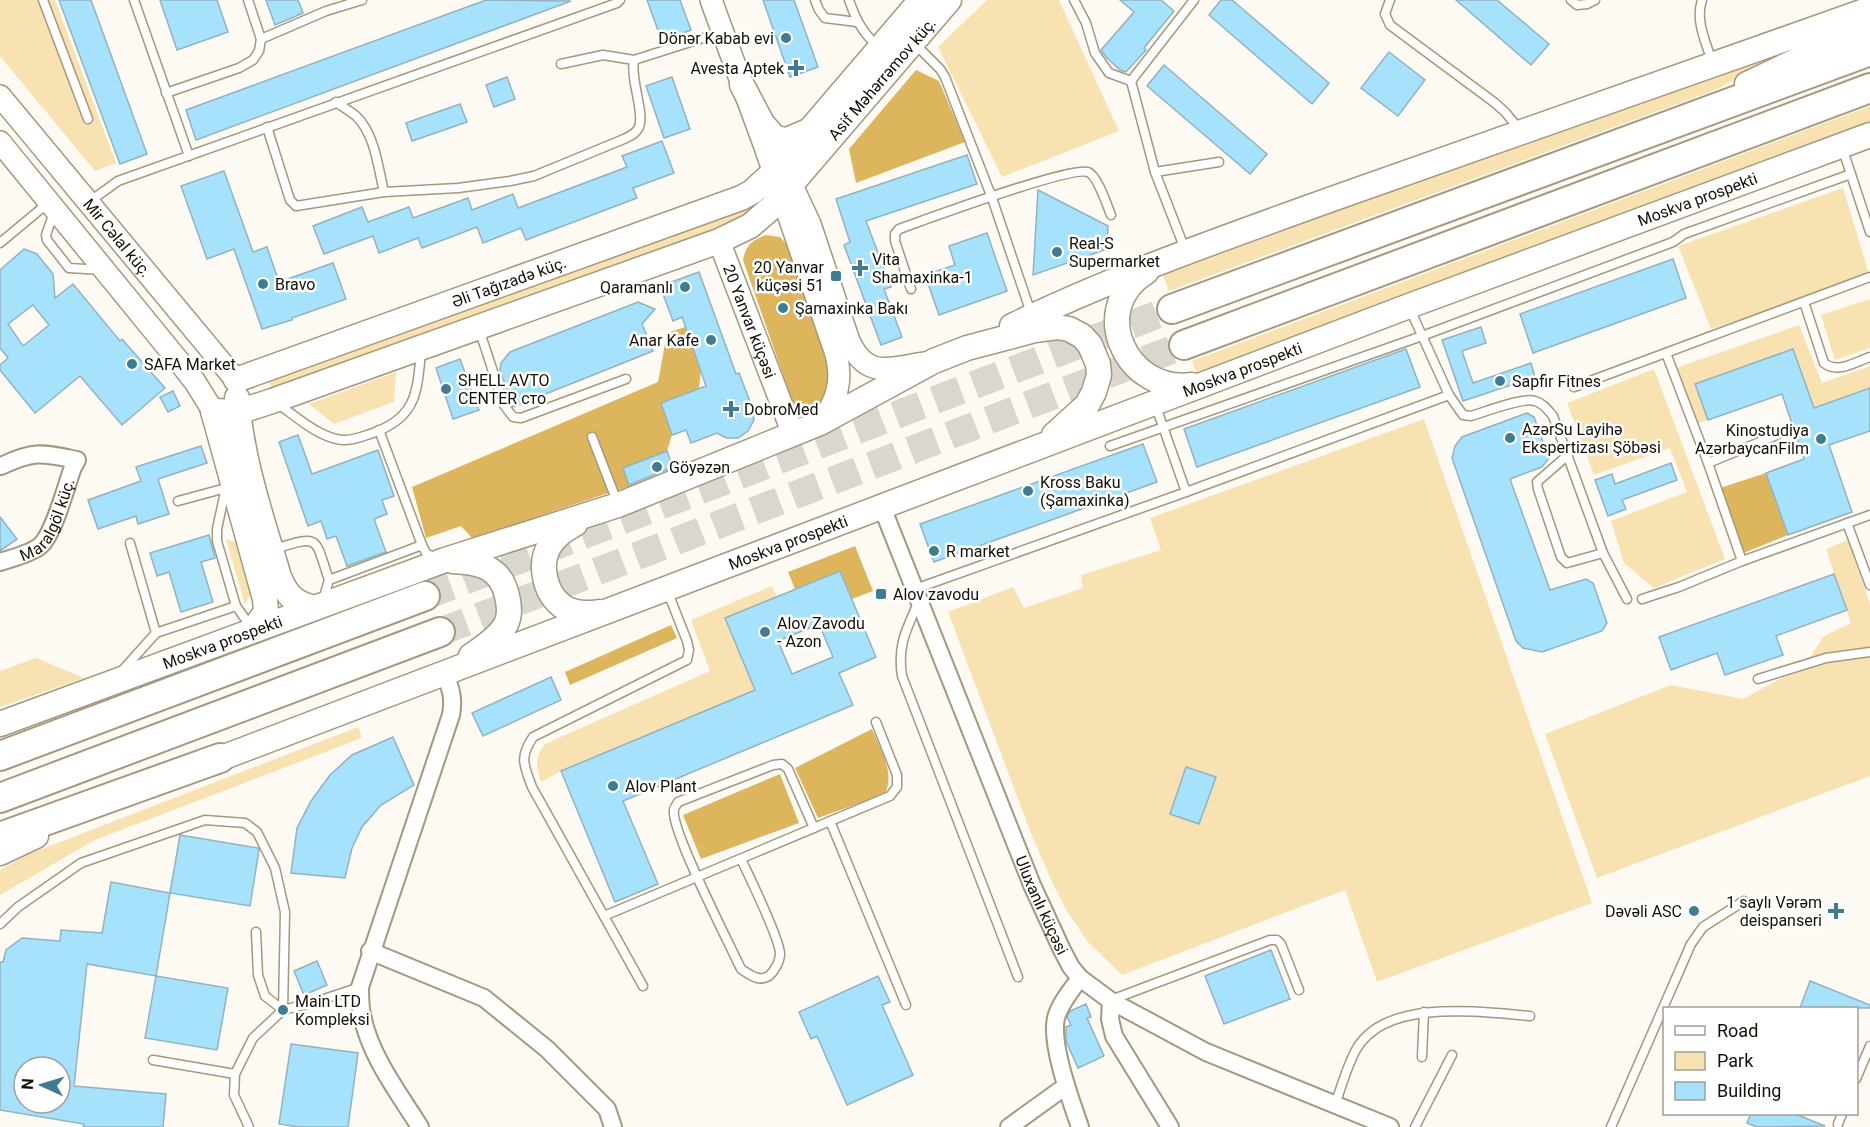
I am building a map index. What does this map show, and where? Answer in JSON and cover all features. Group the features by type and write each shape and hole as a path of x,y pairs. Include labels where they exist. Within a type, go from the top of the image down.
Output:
{"highway":[{"path":"1172,309 1870,51"},
{"path":"1184,345 1862,92"},
{"name":"Moskva prospekti","path":"0,756 425,596"},
{"path":"0,798 440,632"},
{"path":"0,837 220,758"}],"main road":[{"name":"Asif Məhərrəmov küç.","path":"807,143 879,48 921,0"},
{"name":"Asif Məhərrəmov küç.","path":"807,143 913,42 948,0"},
{"path":"615,609 587,614 574,612 562,606 547,586 544,573 546,553 555,538 563,531 607,508 820,423 934,361 967,348 1064,300 1186,252 1521,131 1870,9"},
{"path":"1631,140 1870,26"},
{"path":"742,85 762,123 775,138 807,143 782,185"},
{"name":"Moskva prospekti","path":"615,609 1409,306 1870,135"},
{"name":"Əli Tağızadə küç.","path":"238,412 421,349 719,241 750,226 782,185"},
{"name":"Əli Tağızadə küç.","path":"236,380 730,203 752,192 782,185"},
{"path":"1161,262 1128,287 1120,303 1117,319 1120,341 1128,358 1142,373 1154,380 1167,385 1182,386 1213,381"},
{"path":"967,348 1035,330 1057,327 1069,329 1082,336 1090,345 1098,364 1099,375 1094,392 1087,405 1077,415 1035,449"},
{"path":"264,370 257,380 258,391 261,396 272,401"},
{"path":"236,380 213,411 229,483 266,606 262,619 253,630"},
{"path":"236,380 245,460 279,577 285,591 300,604 318,607"},
{"path":"213,411 238,412"},
{"name":"Moskva prospekti","path":"0,724 445,560 607,508"},
{"path":"444,673 497,635 506,623 509,605 505,588 497,573 474,562 445,560"},
{"path":"0,853 220,758 615,609"}],"street":[{"path":"711,0 782,185 838,361 835,400 820,423"},
{"name":"Mir Cəlal küç.","path":"0,96 236,380"},
{"name":"Mir Cəlal küç.","path":"0,142 187,372 213,411"},
{"path":"52,205 73,183"},
{"path":"782,185 810,224 849,341 864,364 878,369 934,361"},
{"name":"20 Yanvar küçəsi","path":"719,241 793,434"},
{"name":"Maralgöl küç.","path":"0,562 35,550 44,542 51,530 77,460 43,453 16,459 1,466"},
{"name":"Uluxanlı küçəsi","path":"882,507 1032,885 1062,950 1080,978 1111,1000 1206,1052 1390,1127"},
{"path":"420,1127 381,1065 368,1035 362,1014 360,987 370,951 451,715 454,701 452,690 444,673"},
{"path":"370,951 484,998 554,1056 607,1109 613,1127"},
{"path":"1080,978 1065,999 1056,1020 1056,1043 1066,1086 1080,1127"},
{"path":"1111,1000 1110,1019 1114,1036 1170,1127"},
{"path":"1009,1127 1066,1086"}],"lane":[{"path":"43,0 88,119"},
{"path":"134,0 189,156"},
{"path":"166,93 239,68 253,60 259,51 261,39 248,0"},
{"path":"261,39 326,11 362,0"},
{"path":"89,202 118,181 617,3 620,0"},
{"path":"815,0 825,18 857,22"},
{"path":"849,0 857,22 869,39 879,48"},
{"path":"1074,0 1086,23 1095,53 1109,73 1131,81"},
{"path":"1131,81 1194,0"},
{"path":"1390,0 1385,14 1389,25 1505,112 1521,131"},
{"path":"1571,0 1577,5 1587,4 1594,0"},
{"path":"1702,0 1700,22 1713,65"},
{"path":"561,64 603,55 634,60 723,32"},
{"path":"913,42 945,77 992,198 1032,316"},
{"path":"267,127 290,200 296,206 384,192 458,188 534,176 635,133 640,120 633,79 634,60"},
{"path":"1131,81 1155,172 1186,252"},
{"path":"336,102 356,116 364,126 373,145 384,192"},
{"path":"1842,146 1870,232"},
{"path":"1155,172 1219,162"},
{"path":"911,289 895,241 895,234 899,229 1042,181 1080,171 1089,172 1095,176 1111,215"},
{"path":"1110,446 1422,336 1673,242 1684,234 1851,174"},
{"path":"0,243 52,205"},
{"path":"1574,387 1870,277"},
{"path":"1804,302 1824,363 1831,368 1840,368 1870,357"},
{"path":"1409,306 1449,394 1463,415 1471,416 1534,400 1545,406 1553,416 1603,553 1627,599"},
{"path":"479,328 504,405 513,417 520,418 626,379"},
{"path":"272,401 316,430 341,440 352,440 396,422 409,407 417,392 421,349"},
{"path":"1666,353 1742,561"},
{"path":"1018,977 902,676 901,647 917,595 1449,394"},
{"path":"1155,403 1186,492"},
{"path":"379,430 426,553 433,558 445,560"},
{"path":"1708,463 1777,435"},
{"path":"592,437 607,508"},
{"path":"1568,455 1537,482 1560,557 1567,563 1573,563 1603,553"},
{"path":"178,501 229,483"},
{"path":"229,483 217,529 217,541 236,606 253,630"},
{"path":"1642,599 1870,515"},
{"path":"1847,523 1870,585"},
{"path":"271,550 304,540 312,540 317,544 329,580 318,607"},
{"path":"129,543 156,633"},
{"path":"329,580 422,545"},
{"path":"643,986 532,787 525,768 524,750 533,737 687,660 687,641 667,590"},
{"path":"109,685 156,633 236,606"},
{"path":"1758,679 1826,658 1870,652"},
{"path":"604,916 890,796 897,788 897,775 876,722"},
{"path":"741,859 775,936 780,954 775,970 766,978 754,978 741,969 675,823 674,810 678,802 773,765 782,764 788,769 814,828"},
{"path":"0,924 18,907 81,863 204,820 245,823 257,832 275,868 285,912 284,1010"},
{"path":"831,821 906,1005"},
{"path":"1664,1007 1692,944 1703,927 1744,901"},
{"path":"256,932 258,975 265,996 284,1010"},
{"path":"1111,1000 1270,940 1277,940 1281,944 1299,990"},
{"path":"249,1127 234,1095 235,1074 254,1038 284,1010 360,987"},
{"path":"1335,1104 1357,1048 1380,1026 1424,1012 1449,1010 1530,1016"},
{"path":"1611,1127 1663,1010"},
{"path":"1422,1057 1424,1012"},
{"path":"1858,1076 1870,1046"},
{"path":"1415,1127 1452,1055"},
{"path":"153,1060 235,1074"},
{"path":"1838,1124 1841,1115"}],"green space":[{"path":"0,0 55,0 116,163 95,171 0,56"},
{"path":"987,0 1059,0 1119,131 1002,177 938,47"},
{"path":"1817,37 1715,90 1169,291 1161,271"},
{"path":"1870,106 1870,123 1196,373 1192,361"},
{"path":"1843,188 1870,277 1711,329 1678,246"},
{"path":"762,194 766,199 743,218 692,239 272,390 268,380"},
{"path":"1870,299 1870,348 1835,360 1821,315"},
{"path":"1799,325 1822,383 1870,366 1870,388 1814,408 1793,349 1695,384 1708,420 1696,424 1676,368"},
{"path":"1654,369 1725,559 1654,588 1624,563 1611,521 1687,492 1670,448 1594,475 1567,403"},
{"path":"396,372 394,402 334,424 309,404"},
{"path":"1424,419 1592,903 1377,982 1345,890 1122,975 1088,942 1068,913 1053,884 1030,831 948,612 1013,587 1024,608 1083,588 1081,575 1161,550 1150,518"},
{"path":"226,539 239,543 252,591 245,604"},
{"path":"1848,540 1870,604 1870,776 1597,878 1545,734 1671,685 1743,699 1804,666 1824,636 1851,623 1826,549"},
{"path":"772,586 777,597 755,690 561,771 541,782 537,761 547,743 710,671 691,620"},
{"path":"36,658 84,678 0,707 0,671"},
{"path":"358,727 362,738 95,840 0,895 0,870 29,854"}],"shaded area":[{"path":"916,70 939,81 965,142 856,183 849,149"},
{"path":"766,235 780,237 789,247 816,317 830,373 830,387 826,398 818,406 798,418 743,260 750,244"},
{"path":"685,327 701,371 699,388 661,403 672,435 667,451 623,468 630,486 472,538 461,526 426,538 412,487 658,382 667,333"},
{"path":"1766,473 1788,535 1741,554 1720,488"},
{"path":"855,546 873,591 852,599 840,571 795,589 788,572"},
{"path":"671,625 677,638 570,685 565,672"},
{"path":"872,729 888,770 888,786 885,794 818,818 795,768"},
{"path":"780,774 799,823 701,859 683,815"}],"building":[{"path":"59,0 91,0 147,154 120,164"},
{"path":"160,0 217,0 228,32 177,50"},
{"path":"266,0 298,0 303,13 275,25"},
{"path":"486,0 571,1 196,140 186,110"},
{"path":"647,0 680,0 691,30 662,41"},
{"path":"763,0 794,0 818,67 790,77"},
{"path":"1120,0 1161,0 1174,11 1144,48 1146,50 1126,72 1120,70 1101,50 1134,12"},
{"path":"1221,0 1232,0 1329,83 1312,104 1209,15"},
{"path":"1456,0 1497,0 1549,44 1531,65"},
{"path":"1389,52 1425,80 1398,116 1361,88"},
{"path":"1164,65 1267,154 1250,174 1147,86"},
{"path":"507,77 515,99 494,107 486,85"},
{"path":"672,77 690,129 664,138 646,86"},
{"path":"460,104 467,122 412,141 406,123"},
{"path":"662,141 674,173 633,188 637,198 526,240 521,228 483,243 477,227 422,248 418,238 379,253 373,236 324,254 313,226 362,207 368,222 409,207 413,218 468,198 472,210 513,194 518,208 627,167 622,156"},
{"path":"967,155 977,184 866,221 891,287 884,289 902,337 881,345 844,245 850,242 836,199"},
{"path":"224,171 253,252 267,247 279,282 333,263 346,299 262,329 234,249 207,259 181,186"},
{"path":"1038,190 1108,226 1107,249 1033,275"},
{"path":"987,233 1007,291 939,315 925,275 955,265 949,246"},
{"path":"24,249 37,254 53,274 55,298 73,284 120,341 122,339 165,388 122,425 80,376 35,413 0,370 0,365 8,358 0,348 0,270","holes":["33,305 49,325 23,346 8,324"]},
{"path":"1673,259 1686,298 1533,353 1520,314"},
{"path":"699,272 736,374 739,373 752,407 754,420 748,431 738,438 726,438 717,433 691,443 686,430 672,435 661,403 706,386 682,317 673,321 660,286"},
{"path":"638,302 655,309 642,324 653,351 513,407 500,370 501,363 510,352"},
{"path":"1481,327 1486,343 1462,351 1473,383 1531,363 1535,377 1463,401 1442,340"},
{"path":"1406,349 1420,387 1197,467 1184,429"},
{"name":"Kinostudiya AzərbaycanFilm","path":"1793,349 1814,408 1870,388 1870,431 1829,445 1852,512 1788,535 1766,473 1804,459 1782,394 1708,420 1695,384"},
{"path":"460,359 479,410 453,419 436,368"},
{"path":"173,391 180,406 168,412 160,397"},
{"path":"1527,413 1534,417 1549,458 1542,467 1510,479 1550,590 1586,579 1593,583 1607,623 1602,631 1542,652 1523,648 1516,641 1452,458 1455,446 1462,437"},
{"path":"298,435 312,474 378,450 394,496 382,500 387,514 374,519 386,552 347,566 336,536 327,539 321,521 308,526 279,442"},
{"path":"1143,444 1157,482 934,562 920,524"},
{"path":"201,446 207,463 158,479 169,514 138,524 136,516 98,529 88,500 141,481 136,467"},
{"path":"667,451 673,467 629,485 623,468"},
{"path":"1671,463 1677,480 1622,500 1626,509 1608,516 1595,480 1612,474 1615,484"},
{"path":"0,517 17,539 0,551"},
{"path":"209,535 215,558 201,562 213,602 181,612 169,572 157,576 150,553"},
{"name":"Alov Plant","path":"840,571 876,657 839,673 853,705 623,801 658,884 615,902 561,771 755,690 725,618","holes":["819,624 833,657 792,674 778,641"]},
{"path":"1834,574 1847,610 1776,636 1783,655 1725,675 1717,653 1671,670 1659,637"},
{"path":"551,677 561,700 483,736 472,713"},
{"path":"393,737 414,785 381,805 362,827 352,848 345,878 291,873 297,828 311,801 330,775 352,755"},
{"path":"1186,767 1216,777 1199,824 1170,814"},
{"path":"180,835 258,848 250,906 170,893"},
{"path":"111,882 170,893 156,976 87,964 74,1086 166,1094 163,1127 83,1127 84,1124 30,1115 72,1115 72,1055 12,1055 12,1112 0,1110 0,962 3,962 6,950 22,938 60,941 61,930 102,933"},
{"path":"1271,950 1290,999 1224,1024 1205,976"},
{"path":"317,961 327,985 304,995 294,971"},
{"path":"156,976 228,988 217,1050 145,1038"},
{"path":"878,976 890,1002 882,1005 913,1075 847,1105 817,1036 811,1039 799,1012"},
{"path":"1810,981 1870,1005 1870,1008 1800,1007"},
{"path":"1086,1004 1091,1017 1087,1018 1104,1056 1078,1068 1066,1041 1066,1027 1071,1025 1067,1017 1070,1011"},
{"path":"291,1044 358,1053 348,1127 298,1127 279,1124"},
{"path":"1750,1115 1798,1115 1825,1126 1757,1127 1747,1123"}],"tunnel":[{"path":"425,596 1172,309"},
{"path":"440,632 1184,345"}],"place":[{"name":"Dönər Kabab evi","path":"786,38"},
{"name":"Avesta Aptek","path":"796,68"},
{"name":"Real-S Supermarket","path":"1057,252"},
{"name":"Vita Shamaxinka-1","path":"860,268"},
{"name":"20 Yanvar küçəsi 51","path":"836,276"},
{"name":"Bravo","path":"263,284"},
{"name":"Qaramanlı","path":"685,287"},
{"name":"Şamaxinka Bakı","path":"783,308"},
{"name":"Anar Kafe","path":"711,340"},
{"name":"SAFA Market","path":"132,364"},
{"name":"Sapfir Fitnes","path":"1500,381"},
{"name":"SHELL AVTO CENTER сто","path":"446,389"},
{"name":"DobroMed","path":"731,409"},
{"name":"AzərSu Layihə Ekspertizası Şöbəsi","path":"1510,438"},
{"name":"Kinostudiya AzərbaycanFilm","path":"1821,439"},
{"name":"Göyəzən","path":"657,467"},
{"name":"Kross Baku (Şamaxinka)","path":"1028,491"},
{"name":"R market","path":"934,551"},
{"name":"Alov zavodu","path":"881,594"},
{"name":"Alov Zavodu - Azon","path":"765,632"},
{"name":"Alov Plant","path":"613,786"},
{"name":"Dəvəli ASC","path":"1694,911"},
{"name":"1 saylı Vərəm deispanseri","path":"1836,911"},
{"name":"Main LTD Kompleksi","path":"283,1010"}]}
